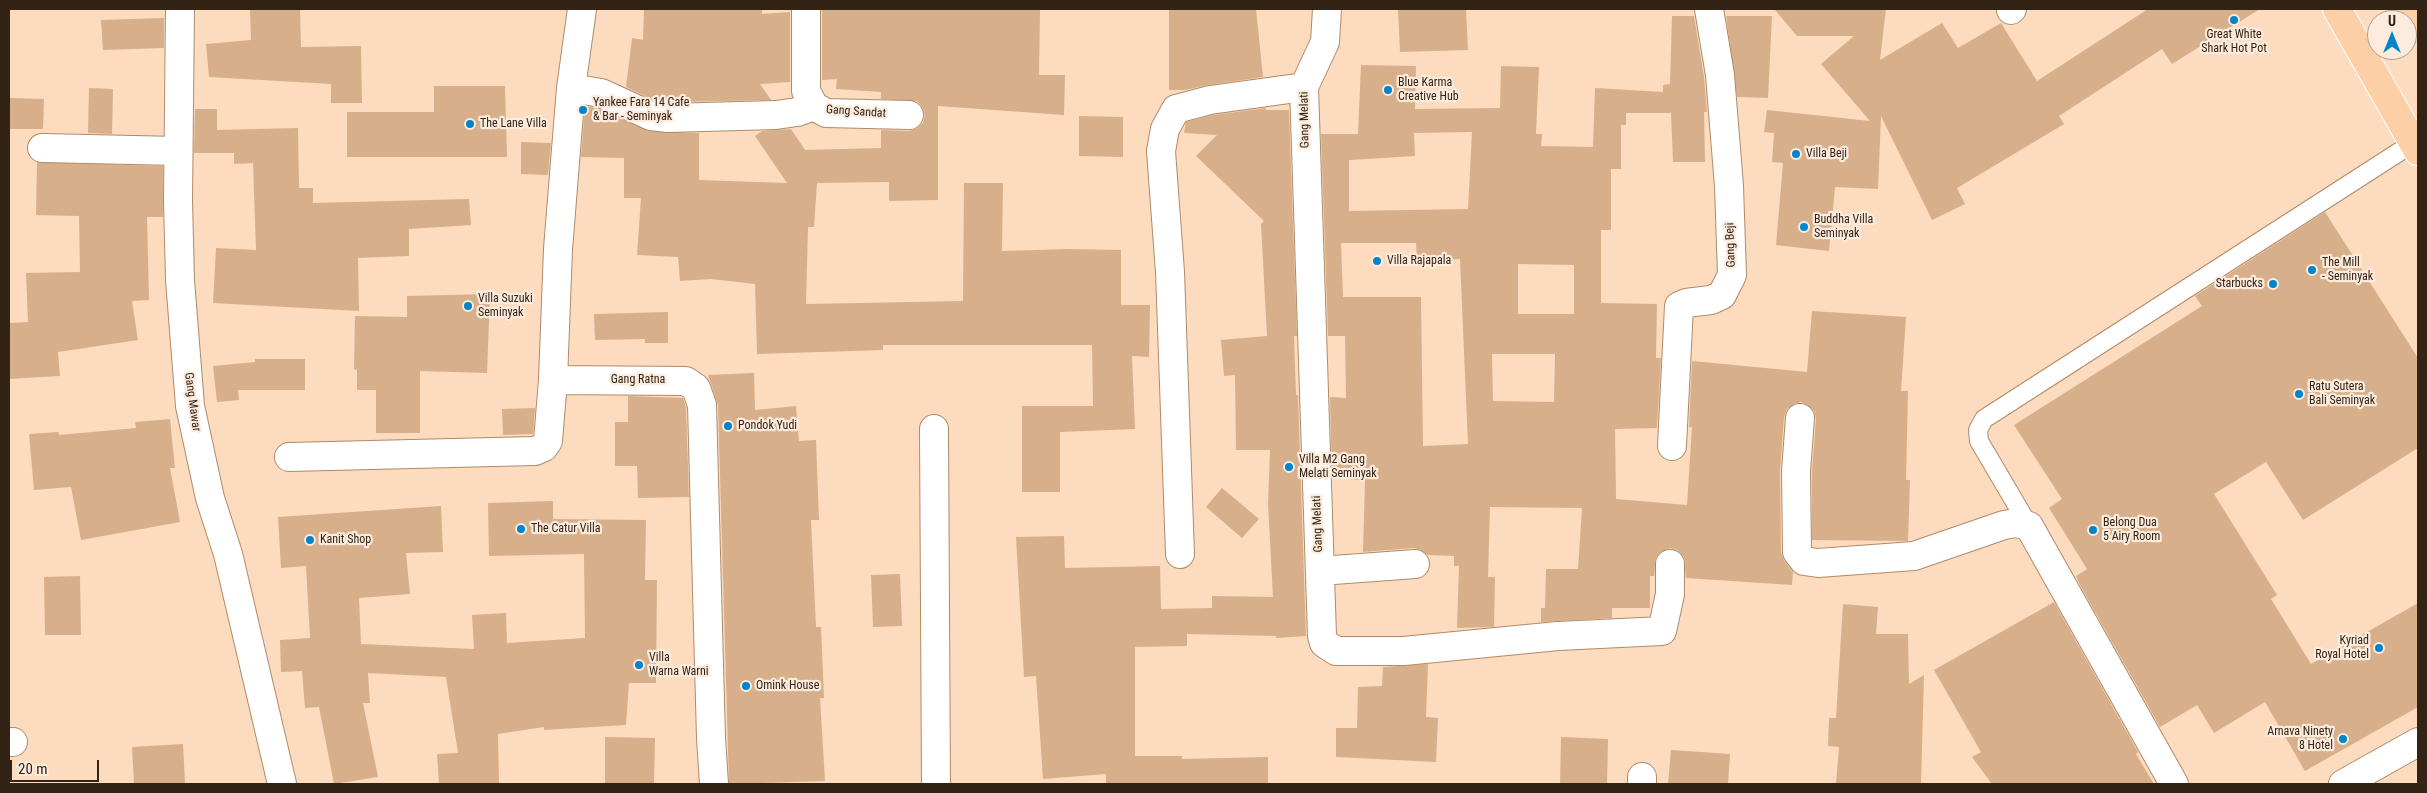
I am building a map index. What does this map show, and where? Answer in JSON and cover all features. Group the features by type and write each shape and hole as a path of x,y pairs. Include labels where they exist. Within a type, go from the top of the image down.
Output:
{"highway":[{"path":"2337,9 2416,147"},
{"path":"2409,9 2418,25"}],"street":[{"name":"Gang Mawar","path":"180,9 178,151 180,280 190,406 210,498 230,564 282,784"},
{"path":"289,457 535,451 544,447 548,441 553,380 558,249 571,88 582,9"},
{"name":"Gang Sandat","path":"806,9 806,91 814,106 826,113 909,115"},
{"name":"Gang Melati","path":"1327,9 1325,42 1304,86 1322,636 1324,643 1336,651 1404,651 1558,636 1662,631 1670,594 1670,564"},
{"name":"Gang Beji","path":"1672,446 1679,306 1686,303 1711,300 1722,295 1732,275 1729,186 1720,75 1709,9"},
{"path":"1180,554 1170,272 1162,151 1165,129 1176,109 1210,100 1304,86"},
{"path":"571,88 601,93 651,116 668,118 776,115 798,112 814,106"},
{"path":"42,148 178,151"},
{"name":"Gang Ratna","path":"553,380 686,381 696,388 702,405 711,738 714,784"},
{"path":"1800,418 1796,471 1797,552 1804,561 1818,563 1914,556 2004,525 2016,523 2029,526 2174,784"},
{"path":"934,429 936,784"},
{"path":"1320,571 1414,564"},
{"path":"2344,784 2418,742"}],"lane":[{"path":"2029,526 1979,441 1978,430 1984,419 2416,147"}],"building":[{"path":"250,9 300,9 301,47 361,46 362,103 331,103 331,84 209,77 206,44 251,40"},
{"path":"644,9 762,9 762,14 790,12 790,82 760,84 771,100 655,101 626,87 632,38 643,40"},
{"path":"822,9 1040,9 1039,75 1065,75 1064,115 938,106 938,200 889,201 889,182 817,183 814,227 808,227 806,304 963,301 964,183 1003,183 1002,251 1121,250 1121,305 1150,305 1149,357 1132,356 1135,429 1060,432 1060,492 1022,492 1022,406 1093,406 1092,345 883,345 883,350 757,354 755,284 711,279 680,281 678,257 637,255 641,198 624,198 624,158 581,157 585,106 596,108 649,131 699,133 699,180 787,183 755,136 762,131 791,129 805,150 881,148 881,130 909,131 923,123 925,115 917,101 881,99 881,92 836,89 837,79 822,80"},
{"path":"1169,9 1256,9 1263,77 1185,90 1169,90"},
{"path":"1398,9 1466,9 1468,50 1400,52"},
{"path":"1886,9 1880,60 1942,23 1958,48 2001,23 2037,81 2148,9 2260,9 2172,64 2162,49 2059,116 2064,124 1957,188 1965,204 1932,220 1881,116 1878,189 1835,187 1829,251 1776,245 1783,163 1772,162 1774,133 1764,132 1767,110 1870,121 1821,64 1854,36 1797,36 1775,10"},
{"path":"1672,16 1694,16 1704,77 1707,112 1704,112 1705,162 1673,162 1671,113 1626,113 1626,125 1621,125 1621,169 1611,169 1611,230 1601,230 1601,303 1657,304 1656,358 1661,358 1657,428 1615,429 1616,499 1687,505 1692,427 1689,427 1692,361 1807,372 1812,311 1906,317 1901,391 1908,391 1906,480 1910,480 1908,541 1812,540 1812,471 1816,419 1814,411 1808,405 1801,402 1787,409 1784,417 1780,471 1781,552 1785,562 1793,572 1792,585 1686,578 1684,557 1677,550 1670,548 1662,551 1656,557 1654,576 1650,576 1650,608 1612,608 1612,618 1541,622 1541,608 1545,608 1546,569 1578,569 1582,508 1490,507 1488,577 1495,577 1494,627 1457,628 1459,566 1454,566 1454,556 1428,555 1414,548 1363,552 1365,481 1332,477 1330,397 1346,398 1345,336 1328,336 1321,134 1358,134 1361,65 1416,66 1415,109 1500,108 1501,66 1539,67 1536,134 1542,134 1541,146 1593,147 1595,88 1663,92 1663,85 1670,84","holes":["1472,132 1468,209 1349,211 1349,160 1415,156 1414,133","1341,243 1416,243 1417,260 1460,259 1468,444 1423,446 1421,297 1343,297","1518,264 1574,265 1574,314 1518,314","1492,354 1555,354 1554,402 1493,401"]},
{"path":"1726,16 1772,16 1768,98 1737,97"},
{"path":"164,18 164,48 103,50 101,20"},
{"path":"434,86 505,86 507,157 347,157 347,112 434,112"},
{"path":"89,88 113,89 112,134 88,133"},
{"path":"9,98 44,99 43,129 9,129"},
{"path":"1266,108 1266,110 1289,110 1297,336 1294,336 1296,395 1298,395 1306,636 1276,638 1276,636 1187,634 1187,646 1135,647 1135,756 1182,756 1182,759 1268,757 1268,784 1106,784 1106,774 1043,779 1036,676 1024,677 1016,537 1064,536 1065,568 1160,566 1161,609 1212,608 1212,596 1273,597 1268,504 1270,450 1236,450 1235,375 1224,376 1221,340 1267,336 1261,224 1264,221 1196,156 1217,135 1184,133 1186,122 1213,115"},
{"path":"195,109 217,109 217,130 298,128 299,188 313,188 313,203 469,199 471,225 409,229 409,256 358,258 359,311 213,303 216,248 256,250 253,163 234,164 234,153 194,153"},
{"path":"1079,116 1123,117 1123,157 1079,156"},
{"path":"521,142 551,143 548,175 521,174"},
{"path":"37,162 163,166 163,217 147,217 149,300 132,301 138,340 58,352 60,376 9,379 9,323 28,322 26,273 80,272 79,216 36,215"},
{"path":"2325,212 2418,358 2418,448 2303,520 2266,462 2214,494 2277,595 2271,599 2311,664 2418,603 2418,707 2305,771 2265,702 2214,733 2197,705 2160,727 2076,576 2087,569 2049,508 2062,499 2014,425 2202,306 2195,296"},
{"path":"490,294 487,373 420,371 420,433 376,433 376,390 357,390 357,370 354,369 355,316 407,317 407,296"},
{"path":"668,312 668,343 645,343 645,339 595,340 594,314"},
{"path":"255,359 305,359 305,390 238,390 239,400 217,402 213,366 255,362"},
{"path":"754,373 755,410 796,406 799,441 816,440 819,520 811,520 816,627 821,627 824,698 820,698 825,781 729,784 718,405 708,375"},
{"path":"628,396 683,398 686,408 689,497 638,498 637,466 615,466 615,422 628,422"},
{"path":"535,408 533,434 503,435 502,409"},
{"path":"170,419 175,468 170,468 180,522 81,540 71,487 34,490 29,434 58,432 59,435 136,428 135,422"},
{"path":"1222,488 1259,519 1242,538 1206,507"},
{"path":"553,501 553,519 646,520 645,580 657,580 656,683 629,683 626,725 544,730 544,727 498,734 499,784 439,784 437,754 458,753 446,677 368,673 370,703 363,703 378,777 334,784 319,707 305,708 302,671 281,672 280,640 310,638 306,566 281,568 278,517 441,506 443,552 406,553 410,594 359,598 361,644 474,649 472,615 506,613 507,643 585,638 584,554 489,556 488,503"},
{"path":"900,574 902,626 873,627 871,575"},
{"path":"80,576 81,635 45,635 44,577"},
{"path":"2054,602 2154,784 1992,784 1972,757 1981,752 1934,670"},
{"path":"1843,604 1878,607 1876,634 1908,634 1909,684 1924,675 1921,784 1836,784 1839,747 1828,746 1829,718 1836,718"},
{"path":"1428,664 1426,717 1438,718 1436,762 1336,757 1336,728 1357,728 1358,687 1382,686 1383,667"},
{"path":"605,737 655,738 654,784 605,784"},
{"path":"1561,737 1608,739 1607,784 1560,784"},
{"path":"183,744 185,784 134,784 132,747"},
{"path":"1671,750 1730,754 1728,784 1668,784"}],"place":[{"name":"Great White Shark Hot Pot","path":"2234,20"},
{"name":"Blue Karma Creative Hub","path":"1388,90"},
{"name":"Yankee Fara 14 Cafe & Bar - Seminyak","path":"583,110"},
{"name":"The Lane Villa","path":"470,124"},
{"name":"Villa Beji","path":"1796,154"},
{"name":"Buddha Villa Seminyak","path":"1804,227"},
{"name":"Villa Rajapala","path":"1377,261"},
{"name":"The Mill - Seminyak","path":"2312,270"},
{"name":"Starbucks","path":"2273,284"},
{"name":"Villa Suzuki Seminyak","path":"468,306"},
{"name":"Ratu Sutera Bali Seminyak","path":"2299,394"},
{"name":"Pondok Yudi","path":"728,426"},
{"name":"Villa M2 Gang Melati Seminyak","path":"1289,467"},
{"name":"The Catur Villa","path":"521,529"},
{"name":"Belong Dua 5 Airy Room","path":"2093,530"},
{"name":"Kanit Shop","path":"310,540"},
{"name":"Kyriad Royal Hotel","path":"2379,648"},
{"name":"Villa Warna Warni","path":"639,665"},
{"name":"Omink House","path":"746,686"},
{"name":"Arnava Ninety 8 Hotel","path":"2343,739"}]}
